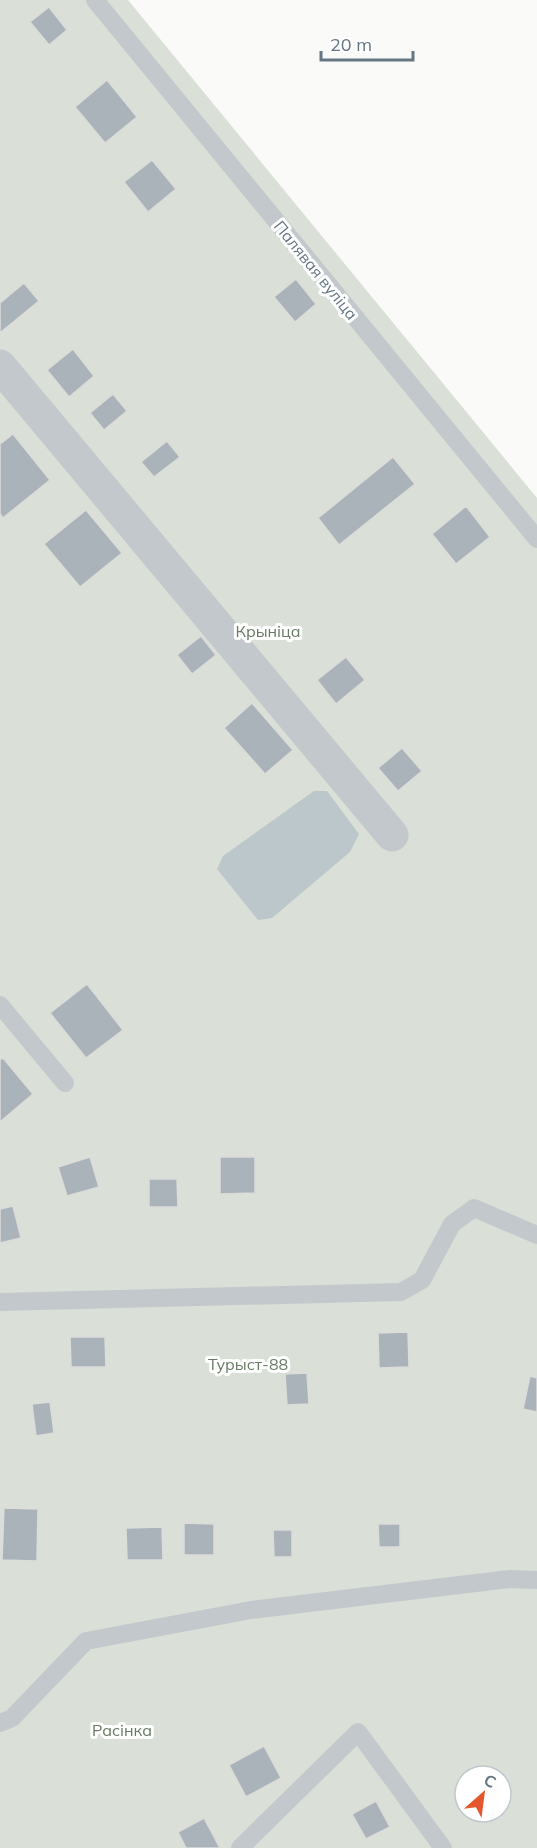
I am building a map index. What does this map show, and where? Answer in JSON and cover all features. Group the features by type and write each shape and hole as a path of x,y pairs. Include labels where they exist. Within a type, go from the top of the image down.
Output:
{"street":[{"path":"0,366 392,835"}],"lane":[{"name":"Палявая вуліца","path":"95,0 537,540"},
{"path":"0,1005 65,1083"},
{"path":"0,1302 401,1292 422,1280 452,1224 474,1208 537,1235"},
{"path":"0,1723 12,1718 86,1641 251,1610 510,1579 537,1580"},
{"path":"240,1848 358,1732 443,1848"}],"green space":[{"path":"0,0 128,0 537,498 537,1848 0,1848"}],"shaded area":[{"path":"314,791 327,791 359,834 350,852 272,918 258,920 217,869 223,856"}],"building":[{"path":"49,7 67,30 49,45 30,22"},
{"path":"107,80 137,117 105,143 75,107"},
{"path":"152,160 176,189 148,212 124,182"},
{"path":"296,279 316,304 295,322 274,297"},
{"path":"24,283 39,301 0,333 0,303"},
{"path":"73,349 94,376 69,397 47,370"},
{"path":"113,394 127,411 104,430 90,413"},
{"path":"13,434 50,480 3,518 0,514 0,444"},
{"path":"167,441 180,457 154,477 141,462"},
{"path":"393,457 415,484 339,545 318,518"},
{"path":"466,506 490,537 456,564 432,534"},
{"path":"86,510 122,553 80,587 44,544"},
{"path":"201,636 216,655 192,674 177,655"},
{"path":"346,657 365,680 336,704 317,680"},
{"path":"252,703 293,750 265,774 224,728"},
{"path":"402,748 422,771 398,791 378,768"},
{"path":"87,984 123,1030 86,1058 50,1013"},
{"path":"3,1058 33,1094 0,1122 0,1060"},
{"path":"90,1157 99,1187 67,1196 58,1167"},
{"path":"220,1157 255,1157 255,1193 220,1194"},
{"path":"149,1179 177,1179 178,1207 149,1207"},
{"path":"13,1206 21,1238 0,1243 0,1209"},
{"path":"408,1332 409,1367 379,1368 378,1333"},
{"path":"70,1337 105,1337 106,1367 71,1367"},
{"path":"307,1373 309,1404 287,1405 285,1374"},
{"path":"530,1376 537,1378 537,1412 523,1409"},
{"path":"50,1402 54,1433 36,1436 32,1404"},
{"path":"4,1508 38,1509 37,1561 2,1560"},
{"path":"184,1523 214,1524 214,1555 184,1555"},
{"path":"378,1524 400,1524 400,1547 379,1547"},
{"path":"162,1527 163,1560 127,1560 126,1528"},
{"path":"273,1530 292,1530 292,1557 274,1557"},
{"path":"264,1746 281,1778 246,1797 229,1765"},
{"path":"376,1801 390,1827 366,1839 352,1814"},
{"path":"204,1818 220,1848 186,1848 178,1832"}],"park label":[{"name":"Крыніца","path":"268,631"},
{"name":"Турыст-88","path":"248,1364"},
{"name":"Расінка","path":"122,1730"}]}
